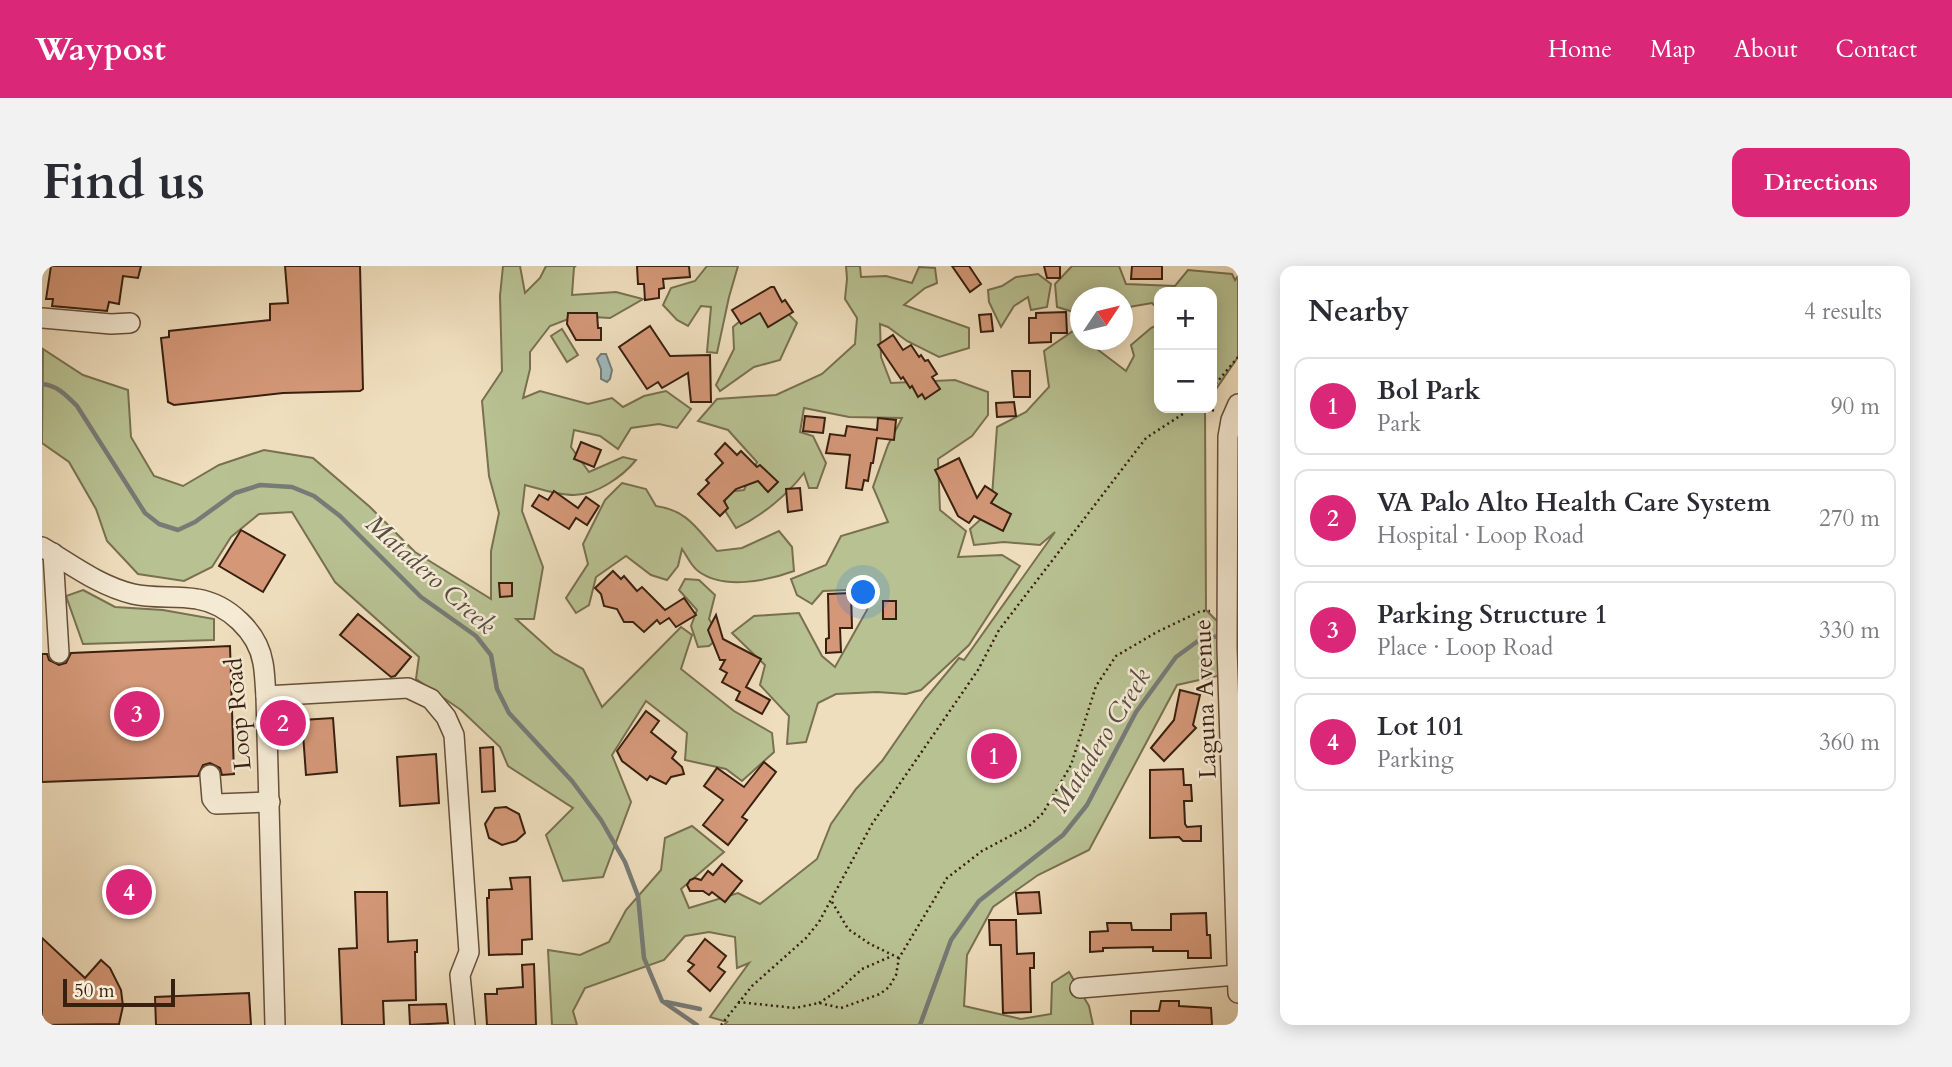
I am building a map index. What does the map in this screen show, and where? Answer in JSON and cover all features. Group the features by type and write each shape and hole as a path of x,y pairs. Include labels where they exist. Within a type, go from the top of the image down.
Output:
{"street":[{"path":"42,317 111,324 130,323"},
{"name":"Laguna Avenue","path":"1238,404 1231,419 1233,438 1227,618 1235,788 1238,993"},
{"path":"48,550 59,653"},
{"name":"Loop Road","path":"48,550 104,584 134,595 198,598 222,607 239,619 255,642 263,661 266,695 275,1025"},
{"path":"266,695 408,688 431,699 446,717 454,734 469,952 460,975 465,1025"},
{"path":"210,775 212,799 216,804 270,802"},
{"path":"1080,988 1237,975"}],"path":[{"path":"1217,382 1238,357"},
{"path":"721,1024 752,986 820,922 872,824 978,670 999,630 1146,438 1184,413"},
{"path":"819,1003 841,1008 880,995 896,975 899,958 947,878 982,851 1029,826 1043,813 1071,765 1096,686 1116,656 1201,611 1227,618"},
{"path":"831,902 848,929 899,958"},
{"path":"738,1002 795,1008 819,1003 862,970 892,956"}],"green space":[{"path":"503,266 520,266 525,293 540,278 546,266 576,266 572,295 616,292 643,299 610,318 576,316 550,326 530,352 530,369 523,398 540,391 588,404 612,398 623,407 644,396 666,391 691,409 677,428 659,424 631,428 618,449 600,436 574,430 571,447 589,472 623,457 636,460 617,478 592,492 574,495 525,485 522,511 543,567 534,619 516,619 554,653 583,669 602,707 681,627 692,635 681,669 734,711 772,733 774,752 742,781 726,769 685,760 687,733 646,701 612,755 631,802 603,877 563,881 546,835 573,808 508,766 500,747 461,710 416,679 419,657 335,582 292,512 259,514 231,537 212,567 184,581 138,574 107,541 96,509 69,462 42,443 43,349 83,375 128,390 131,437 154,476 183,486 219,465 264,450 313,458 370,507 415,552 491,599 491,551 499,513 489,476 482,401 502,371 500,296"},
{"path":"707,266 738,266 717,353 707,352 711,307 701,306 688,326 677,320 663,305 671,288 695,281"},
{"path":"846,266 860,266 861,277 886,276 912,283 919,267 935,268 937,283 925,288 904,305 969,328 969,348 939,357 880,324 881,357 891,383 955,380 988,392 988,415 972,436 938,459 940,510 966,531 958,557 1002,555 1020,566 969,645 921,690 906,694 836,694 818,703 806,742 787,744 789,716 760,685 765,665 732,633 754,616 799,613 822,656 835,667 867,610 869,589 823,591 812,604 797,595 791,579 826,565 841,536 888,522 873,487 888,445 902,418 849,417 804,408 800,432 813,436 826,463 817,488 809,488 804,473 773,504 736,528 724,509 726,492 744,490 757,462 728,430 698,421 717,399 776,395 822,374 855,344 857,318 845,299"},
{"path":"1072,266 1119,266 1126,284 1175,286 1188,270 1232,274 1235,280 1238,276 1238,357 1217,388 1217,287 1154,287 1154,305 1152,303 1133,306 1133,287 1070,287 1070,311 1057,307 1055,284"},
{"path":"1038,274 1051,284 1047,307 1031,310 1028,297 1014,306 1001,327 989,302 988,290 1002,286 1016,277"},
{"path":"775,300 797,323 780,360 754,367 720,391 716,385 734,349 733,327 753,310"},
{"path":"1154,326 1154,413 1205,413 1206,610 1223,627 1222,675 1177,685 1089,850 1038,875 993,907 967,955 964,1006 1021,1019 1051,1014 1052,983 1069,972 1089,1006 1093,1025 724,1025 727,1022 710,1017 749,963 737,968 735,937 709,932 685,936 664,960 585,988 573,1011 577,1025 552,1025 548,950 580,955 609,942 626,910 661,870 665,838 692,826 724,852 681,889 689,908 738,893 760,904 817,859 831,824 856,789 882,761 925,699 959,658 964,660 1055,532 1040,545 1004,542 974,545 970,529 991,510 997,427 1026,412 1049,387 1044,351 1070,333 1070,350 1098,350 1126,371 1134,356 1133,343"},
{"path":"562,329 578,355 567,362 551,336"},
{"path":"622,483 646,489 656,506 684,516 717,551 742,548 779,531 792,547 794,571 745,582 720,580 698,571 682,549 678,566 667,580 651,575 626,556 596,577 589,605 576,613 566,598 588,564 583,544 605,500"},
{"path":"685,579 699,580 715,595 709,619 717,639 709,646 698,647 691,626 697,610 679,590"},
{"path":"83,590 115,607 163,610 214,619 214,640 83,644 66,596"}],"water":[{"path":"601,354 606,354 612,370 607,382 601,379 597,359"}],"building":[{"path":"51,266 141,266 138,278 123,276 119,304 109,302 107,311 52,306 53,299 46,299"},
{"path":"285,266 360,266 363,389 283,393 174,405 168,402 161,338 169,337 169,331 270,320 270,304 288,303"},
{"path":"637,266 689,266 690,277 663,279 664,288 659,289 659,298 645,300 644,284 638,284"},
{"path":"952,266 969,266 981,284 970,292"},
{"path":"1044,266 1060,266 1060,278 1047,278"},
{"path":"1132,266 1162,266 1162,279 1131,279"},
{"path":"774,287 782,302 785,300 793,312 768,327 760,313 741,324 732,310"},
{"path":"1066,312 1067,333 1051,333 1051,342 1029,343 1029,318 1036,318 1036,313"},
{"path":"568,313 597,313 601,340 576,340 567,324"},
{"path":"991,314 993,331 981,332 979,315"},
{"path":"650,326 670,356 710,355 711,402 691,402 688,373 662,388 658,382 647,389 619,347"},
{"path":"893,335 903,350 911,345 919,357 921,355 925,361 928,360 937,374 932,377 940,389 925,399 922,394 918,397 912,386 910,388 903,377 901,379 878,345"},
{"path":"1012,371 1030,371 1030,397 1014,397"},
{"path":"1014,402 1016,416 997,417 996,403"},
{"path":"805,416 825,418 823,433 803,431"},
{"path":"878,418 896,420 894,440 877,438 868,481 864,480 862,490 846,488 850,455 826,453 830,434 845,436 847,426 877,430"},
{"path":"581,442 601,450 594,467 574,459"},
{"path":"725,443 737,455 741,451 778,482 768,492 758,481 736,489 724,501 728,508 720,516 698,494 709,483 706,480 723,463 715,454"},
{"path":"959,458 977,498 985,486 997,494 991,503 1011,514 1003,531 974,516 969,523 958,516 935,470"},
{"path":"800,488 802,510 788,512 786,489"},
{"path":"554,491 578,508 586,497 599,506 587,525 576,518 569,529 532,506 539,495 548,500"},
{"path":"241,530 285,555 263,592 219,566"},
{"path":"613,571 621,579 624,576 637,591 642,587 665,610 684,598 696,615 676,627 669,618 660,624 657,620 644,632 633,622 624,622 617,609 604,606 601,594 595,588"},
{"path":"499,583 512,583 512,596 500,597"},
{"path":"851,593 852,628 840,628 841,652 826,653 826,639 829,638 828,594"},
{"path":"883,601 896,601 896,619 883,619"},
{"path":"358,614 411,657 395,676 391,677 340,635"},
{"path":"716,615 723,639 761,659 746,687 770,700 762,714 736,700 740,692 722,682 727,673 720,669 725,660 720,660 708,630"},
{"path":"230,646 234,774 222,775 220,768 210,763 203,765 198,776 42,782 42,654 47,654 49,660 59,665 66,663 71,653"},
{"path":"1180,690 1200,695 1193,725 1196,728 1164,761 1151,748 1174,720"},
{"path":"646,711 659,721 651,732 676,752 672,758 682,767 684,774 671,777 666,784 650,776 647,780 622,761 617,751"},
{"path":"333,718 337,772 306,775 302,720"},
{"path":"493,747 495,791 482,792 480,748"},
{"path":"436,754 439,803 400,806 397,757"},
{"path":"764,762 776,772 742,817 747,820 728,845 703,825 723,800 704,786 717,768 744,787"},
{"path":"1183,769 1184,785 1191,785 1192,801 1184,801 1185,824 1187,827 1201,826 1201,841 1183,841 1179,837 1150,838 1150,770"},
{"path":"506,807 519,814 525,833 516,841 502,845 489,838 485,824 495,808"},
{"path":"722,864 742,881 725,902 712,892 709,895 703,891 690,891 687,885 690,880 701,880 708,871 713,875"},
{"path":"530,877 532,939 522,940 522,954 489,955 489,890 512,889 510,878"},
{"path":"355,892 387,892 388,942 417,940 416,1000 383,1001 384,1025 342,1025 339,949 357,948"},
{"path":"1039,892 1041,913 1018,914 1016,893"},
{"path":"1206,913 1211,958 1188,958 1188,951 1153,951 1153,947 1103,948 1103,951 1090,952 1090,932 1108,931 1107,923 1131,923 1132,930 1171,930 1171,914"},
{"path":"989,920 1016,920 1017,954 1034,953 1034,968 1030,968 1031,1012 1003,1013 1001,945 990,945"},
{"path":"42,938 85,978 101,960 110,968 121,990 123,1006 119,1024 42,1025"},
{"path":"705,939 726,956 718,967 725,972 710,991 688,971 694,965 688,961"},
{"path":"534,964 536,1025 487,1025 485,994 497,994 497,989 523,987 522,965"},
{"path":"249,993 251,1025 156,1025 155,997"},
{"path":"1161,1001 1179,1001 1179,1006 1211,1008 1212,1025 1131,1025 1131,1011 1159,1011"},
{"path":"446,1004 448,1023 410,1025 409,1005"}],"waterway":[{"name":"Matadero Creek","path":"42,384 57,389 77,406 145,513 159,524 178,530 195,522 235,493 260,485 292,487 314,496 340,516 421,597 476,636 491,655 497,689 509,713 572,781 601,820 625,862 638,896 644,958 662,1001 697,1025"},
{"name":"Matadero Creek","path":"920,1025 951,940 979,901 1063,835 1087,805 1136,712 1176,657 1202,638 1222,636"},
{"path":"666,1002 700,1009"}],"place":[{"name":"Parking Structure 1","path":"137,714"},
{"name":"VA Palo Alto Health Care System","path":"283,723"},
{"name":"Bol Park","path":"994,756"},
{"name":"Lot 101","path":"129,892"}]}
